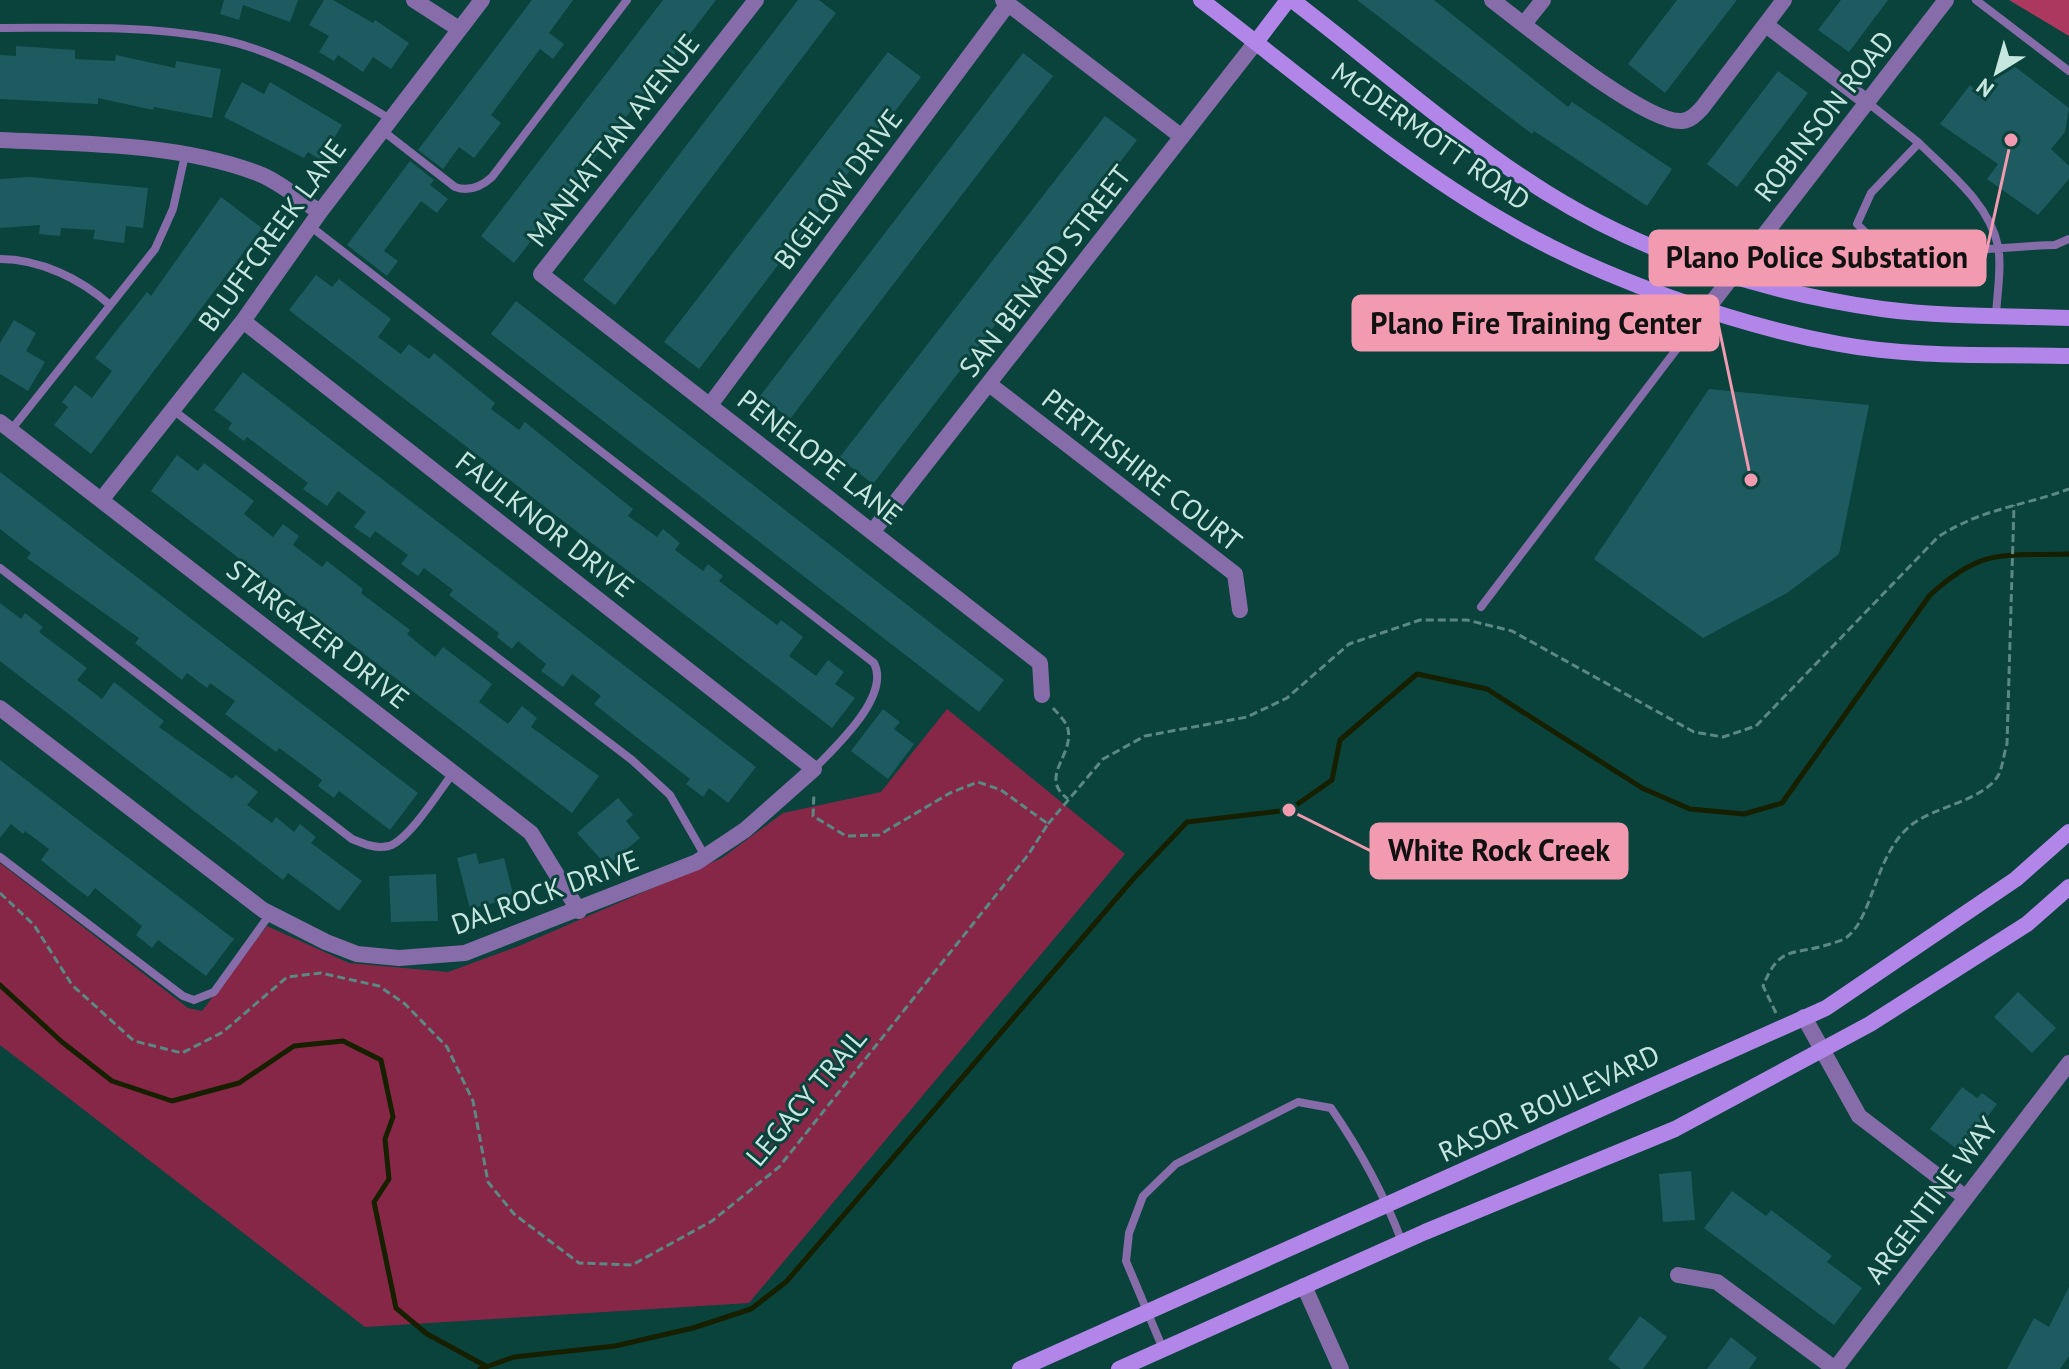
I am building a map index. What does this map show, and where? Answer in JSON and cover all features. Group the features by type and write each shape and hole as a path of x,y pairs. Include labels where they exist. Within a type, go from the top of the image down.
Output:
{"main road":[{"name":"MCDERMOTT ROAD","path":"1201,0 1453,190 1568,257 1707,309 1776,331 1841,345 1900,352 2069,356"},
{"name":"MCDERMOTT ROAD","path":"1290,0 1548,194 1640,241 1733,275 1884,309 2069,318"},
{"path":"1256,42 1290,0"},
{"name":"RASOR BOULEVARD","path":"1020,1369 1826,1008 2016,879 2069,832"},
{"path":"1119,1369 1402,1242 1675,1129 1870,1024 2027,924 2069,887"}],"street":[{"path":"414,0 459,29"},
{"name":"BLUFFCREEK LANE","path":"102,499 243,321 315,219 482,0"},
{"name":"MANHATTAN AVENUE","path":"541,274 756,0"},
{"path":"1492,0 1611,88 1665,118 1682,121 1693,117 1702,108 1784,0"},
{"path":"1524,24 1543,0"},
{"name":"ROBINSON ROAD","path":"1707,309 1946,0"},
{"path":"1006,2 1182,137"},
{"name":"BIGELOW DRIVE","path":"710,405 1006,2"},
{"path":"1766,25 1867,102"},
{"name":"SAN BENARD STREET","path":"873,531 1256,42"},
{"path":"0,140 133,147 185,155 259,174 315,219"},
{"name":"PENELOPE LANE","path":"541,274 1040,663 1042,695"},
{"name":"FAULKNOR DRIVE","path":"243,321 814,769"},
{"name":"PERTHSHIRE COURT","path":"989,384 1235,574 1240,610"},
{"name":"STARGAZER DRIVE","path":"6,426 531,833 579,911"},
{"name":"DALROCK DRIVE","path":"0,708 270,914 357,954 399,958 465,953 579,911 705,856 745,830 814,769"},
{"path":"1804,1017 1859,1116 1965,1197"},
{"name":"ARGENTINE WAY","path":"1835,1369 2069,1063"},
{"path":"1678,1275 1717,1282 1835,1369"},
{"path":"1304,1286 1341,1369"}],"lane":[{"path":"0,28 75,26 215,38 272,56 339,88 455,187 463,190 479,187 492,177 627,0"},
{"path":"1976,0 2069,71"},
{"path":"1867,102 1919,143 1975,200 1998,247 1996,315"},
{"path":"1919,143 1871,193 1857,224 1889,249 2055,245 2069,239"},
{"path":"6,426 155,249 173,209 185,155"},
{"path":"315,219 874,663 879,680 872,699 814,769"},
{"path":"0,259 19,259 86,284 110,305"},
{"name":"ROBINSON ROAD","path":"1481,607 1707,309"},
{"path":"173,410 632,760 670,795 705,856"},
{"path":"0,568 352,839 370,846 389,846 402,839 453,772"},
{"path":"0,857 183,996 194,1000 214,992 270,914"},
{"path":"1163,1349 1145,1313 1126,1261 1129,1233 1143,1196 1176,1164 1298,1102 1331,1108 1355,1142 1388,1206 1402,1242"}],"path":[{"name":"LEGACY TRAIL","path":"0,893 34,925 72,985 134,1041 182,1053 223,1032 287,977 321,973 379,986 405,1004 447,1047 473,1101 488,1182 514,1214 579,1263 632,1265 712,1221 779,1167 1028,855 1068,799 1103,759 1145,736 1247,717 1287,698 1349,644 1420,620 1467,620 1512,631 1694,732 1723,737 1756,726 1938,537 1965,520 2069,489"},
{"path":"1777,1014 1763,986 1772,964 1789,951 1814,949 1847,938 1864,913 1876,875 1909,827 1942,806 1975,796 1999,775 2007,744 2014,592 2014,505"},
{"path":"1042,695 1068,729 1068,742 1055,775 1056,787 1068,799"},
{"path":"813,816 846,836 879,835 950,793 978,782 1001,790 1048,824"}],"shaded area":[{"path":"2009,0 2069,0 2069,36"},
{"path":"947,709 1125,854 749,1303 365,1327 0,1045 0,863 188,1008 202,1011 267,926 349,963 448,972 519,946 722,858 783,813 881,792"}],"building":[{"path":"224,0 298,0 290,22 243,5 239,20 220,14"},
{"path":"324,0 333,0 373,23 375,20 409,43 391,69 373,57 363,72 338,55 334,61 319,52 329,36 309,25"},
{"path":"532,0 573,0 549,33 564,44 553,59 540,49 491,115 501,123 474,158 459,147 443,169 418,150"},
{"path":"663,0 716,0 514,263 481,236"},
{"path":"798,0 819,0 836,13 615,305 583,280"},
{"path":"1357,0 1434,0 1568,107 1572,102 1672,169 1647,206 1534,131 1532,134"},
{"path":"1677,0 1737,0 1665,93 1628,64"},
{"path":"1841,0 1888,0 1849,52 1818,30"},
{"path":"16,46 75,50 75,59 115,61 116,55 175,68 176,61 221,69 212,118 98,98 98,104 0,99 0,55 16,56"},
{"path":"888,52 921,77 699,369 664,342"},
{"path":"1023,53 1053,76 790,419 760,396"},
{"path":"2006,60 2069,108 2065,132 2051,149 2069,166 2069,179 2038,215 1987,179 1998,164 1940,124 1970,85 1982,97"},
{"path":"1778,71 1808,93 1737,187 1707,164"},
{"path":"242,82 264,94 270,82 342,125 321,160 308,152 304,158 224,117"},
{"path":"1105,116 1137,140 873,484 839,458"},
{"path":"410,161 434,180 430,185 448,199 437,213 421,201 384,251 398,261 387,276 347,245"},
{"path":"30,177 148,188 143,228 126,226 124,243 93,239 95,230 61,228 60,236 39,234 40,225 0,228 0,179"},
{"path":"221,197 262,228 91,454 54,425 68,407 62,402 75,385 92,398 112,371 95,358 147,292 151,296"},
{"path":"316,275 332,287 339,279 391,319 378,337 401,354 409,344 429,359 434,353 495,403 491,409 519,430 525,422 633,509 628,516 657,537 663,529 680,543 675,550 703,571 708,564 723,576 719,581 777,625 781,620 803,637 789,656 816,676 828,660 844,672 835,684 855,698 832,728 289,310"},
{"path":"516,301 1004,680 979,712 491,334"},
{"path":"14,320 36,333 26,351 45,362 28,391 0,374 0,343"},
{"path":"243,372 756,767 728,803 709,788 703,797 686,784 690,779 594,704 601,696 572,674 563,687 541,671 546,664 518,641 512,649 497,637 499,633 449,595 453,590 424,568 418,576 401,564 408,555 375,531 370,538 354,527 366,512 338,491 327,506 303,489 308,483 247,437 244,441 228,429 232,423 214,410"},
{"path":"1709,389 1869,405 1839,554 1787,593 1703,638 1594,559"},
{"path":"177,455 198,471 204,463 254,501 244,514 273,537 283,524 299,536 293,545 322,567 327,561 363,589 361,593 410,630 407,634 435,657 443,647 492,684 479,702 508,724 522,706 537,718 531,727 599,776 572,813 151,491"},
{"path":"0,472 418,793 390,830 339,791 334,798 318,786 322,780 279,748 276,752 225,714 235,701 210,683 207,688 187,673 182,680 135,643 139,638 27,558 31,553 0,529"},
{"path":"0,603 21,619 25,613 43,627 39,632 87,668 77,680 102,699 114,682 164,721 159,727 232,779 236,775 258,792 247,805 272,823 276,817 294,832 300,824 316,837 311,843 362,881 339,911 288,873 283,880 0,661"},
{"path":"883,709 900,722 894,729 914,744 888,779 851,751"},
{"path":"0,760 234,939 206,976 158,940 152,948 136,935 142,926 95,888 88,897 72,885 41,860 49,849 25,831 23,834 11,824 0,838"},
{"path":"618,798 633,815 626,821 640,838 607,866 577,833"},
{"path":"476,853 479,864 504,858 514,898 470,909 457,858"},
{"path":"436,874 438,921 391,922 389,876"},
{"path":"2018,992 2056,1028 2032,1053 1994,1017"},
{"path":"1962,1087 1977,1098 1982,1093 1997,1104 1961,1152 1930,1129"},
{"path":"1691,1171 1695,1220 1663,1222 1659,1174"},
{"path":"1732,1191 1766,1216 1771,1210 1832,1256 1827,1262 1862,1288 1834,1325 1704,1228"},
{"path":"2069,1287 2069,1356 2060,1369 2007,1369 2034,1318 2049,1327"},
{"path":"1640,1316 1667,1337 1643,1369 1621,1369 1608,1359"},
{"path":"1731,1337 1757,1358 1749,1369 1707,1369"}],"waterway":[{"path":"480,1369 514,1357 615,1346 693,1328 751,1309 786,1282 1134,878 1187,822 1289,810 1332,780 1340,740 1417,674 1487,689 1642,788 1690,809 1744,814 1782,803 1930,595 1948,580 1980,561 1994,557 2069,554"},
{"path":"0,985 62,1042 112,1081 172,1101 239,1083 294,1046 343,1041 381,1060 393,1117 385,1139 389,1179 374,1202 396,1308 427,1334 484,1365"}],"place":[{"name":"Plano Police Substation","path":"2011,140"},
{"name":"Plano Fire Training Center","path":"1751,480"},
{"name":"White Rock Creek","path":"1289,810"}]}
